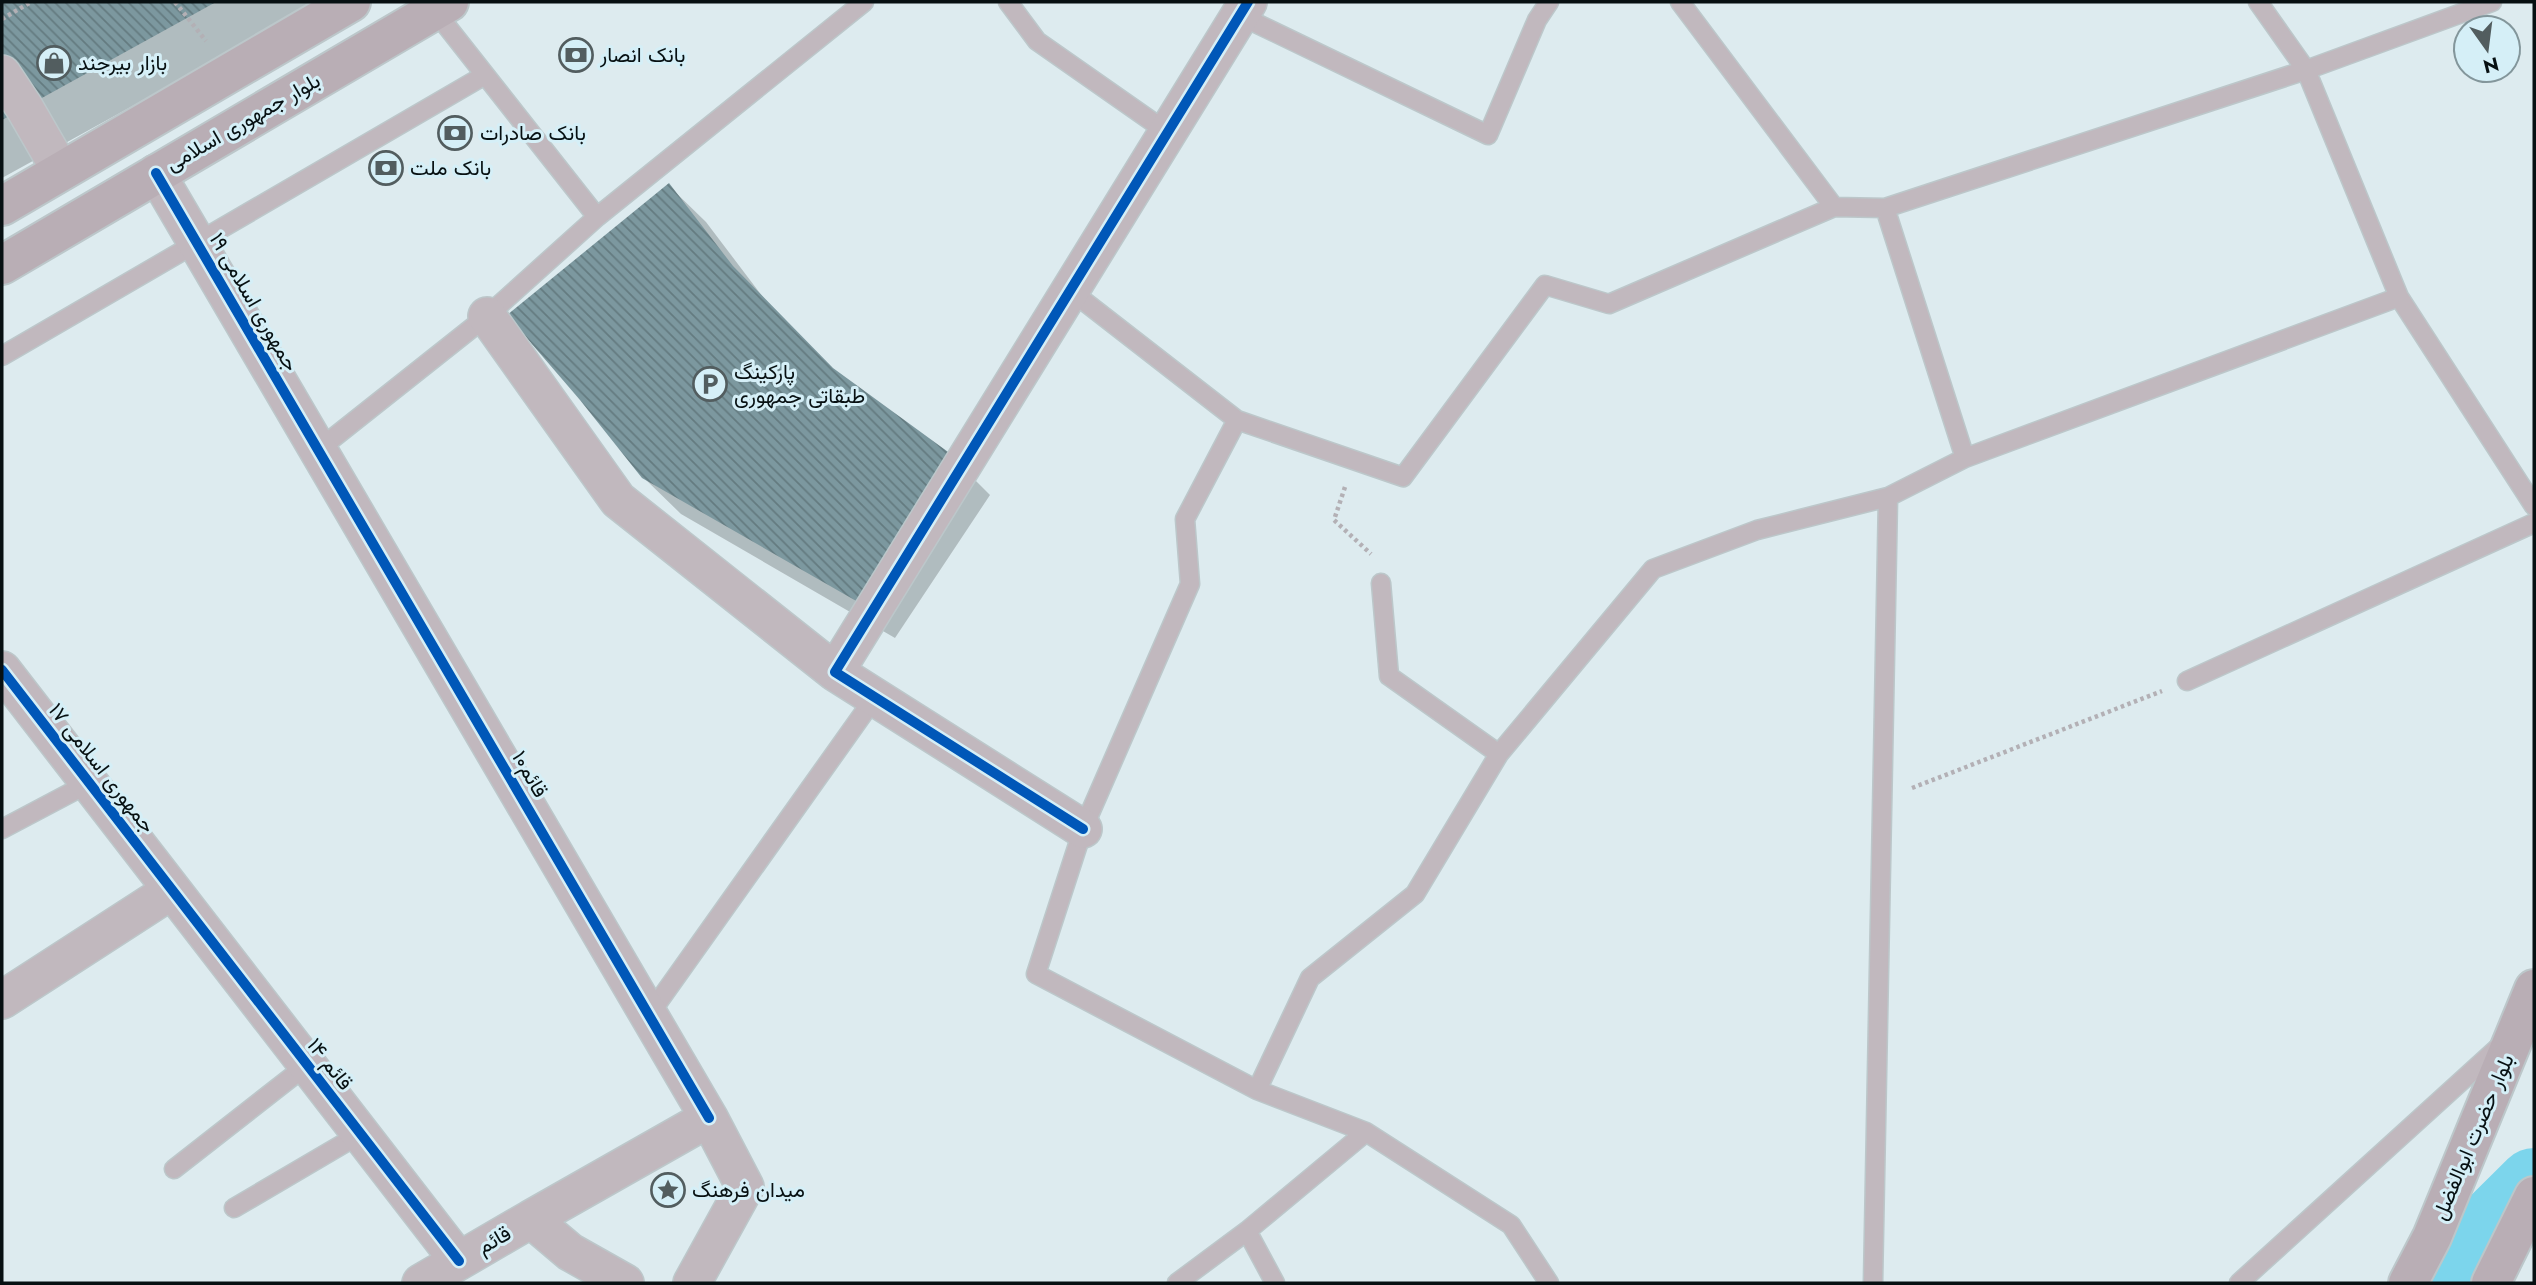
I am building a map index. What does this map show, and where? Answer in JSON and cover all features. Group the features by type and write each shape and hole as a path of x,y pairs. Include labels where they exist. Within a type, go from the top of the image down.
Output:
{"main road":[{"path":"2,206 351,2"},
{"name":"بلوار جمهوری اسلامی","path":"2,265 442,6"},
{"name":"بلوار حضرت ابوالفضل","path":"2409,1283 2432,1237 2534,989"},
{"path":"2491,1283 2534,1196"}],"street":[{"path":"835,671 1243,8"},
{"path":"2,74 61,171"},
{"name":"جمهوری اسلامی ۱۹","path":"156,173 318,450"},
{"path":"487,316 618,500 835,671 1083,829"},
{"name":"قائم۱۰","path":"318,450 709,1118 745,1187 692,1283"},
{"name":"جمهوری اسلامی ۱۷","path":"2,670 172,890"},
{"path":"2,1000 172,890"},
{"name":"قائم ۱۴","path":"172,890 459,1261"},
{"name":"قائم","path":"421,1283 709,1118"},
{"path":"531,1219 570,1252 625,1283"}],"lane":[{"path":"318,450 487,316 597,217 864,2"},
{"path":"1008,2 1037,41 1167,132"},
{"path":"1243,8 1488,135 1537,20 1549,2"},
{"path":"1680,2 1834,207"},
{"path":"2258,2 2305,70 2399,297 2534,506"},
{"path":"1071,291 1237,420 1403,477 1545,285 1609,304 1834,207 1885,208 2305,70 2492,2"},
{"path":"442,6 485,75 597,217"},
{"path":"2,356 485,75"},
{"path":"1885,208 1965,458"},
{"path":"1257,1090 1310,978 1415,894 1499,754 1653,569 1757,530 1888,497 1965,458 2399,297"},
{"path":"1237,420 1185,519 1190,584 1083,829 1036,974 1257,1090 1366,1132 1511,1225 1549,1283"},
{"path":"1872,1283 1888,497"},
{"path":"2187,681 2534,523"},
{"path":"1381,583 1389,676 1499,754"},
{"path":"649,1015 876,697"},
{"path":"2,829 89,783"},
{"path":"2239,1283 2518,1030"},
{"path":"174,1169 307,1065"},
{"path":"1177,1283 1247,1231 1366,1132"},
{"path":"234,1208 360,1134"},
{"path":"1247,1231 1275,1283"}],"path":[{"path":"2,19 31,2"},
{"path":"174,2 230,72"},
{"path":"1354,459 1334,520 1373,555 1381,583"},
{"path":"1882,800 2187,681"}],"building":[{"name":"بازار بیرجند","path":"2,2 216,2 2,120"},
{"name":"پارکینگ طبقاتی جمهوری","path":"669,183 733,266 833,368 955,457 858,602 642,478 507,315"}],"waterway":[{"path":"2435,1283 2534,1185"}],"cycle path":[{"path":"1083,829 835,672 1248,2"},
{"path":"156,173 709,1118"},
{"path":"2,670 459,1261"}],"place":[{"name":"بانک انصار","path":"576,55"},
{"name":"بازار بیرجند","path":"54,63"},
{"name":"بانک صادرات","path":"455,133"},
{"name":"بانک ملت","path":"386,168"},
{"name":"پارکینگ طبقاتی جمهوری","path":"710,384"},
{"name":"میدان فرهنگ","path":"668,1190"}]}
